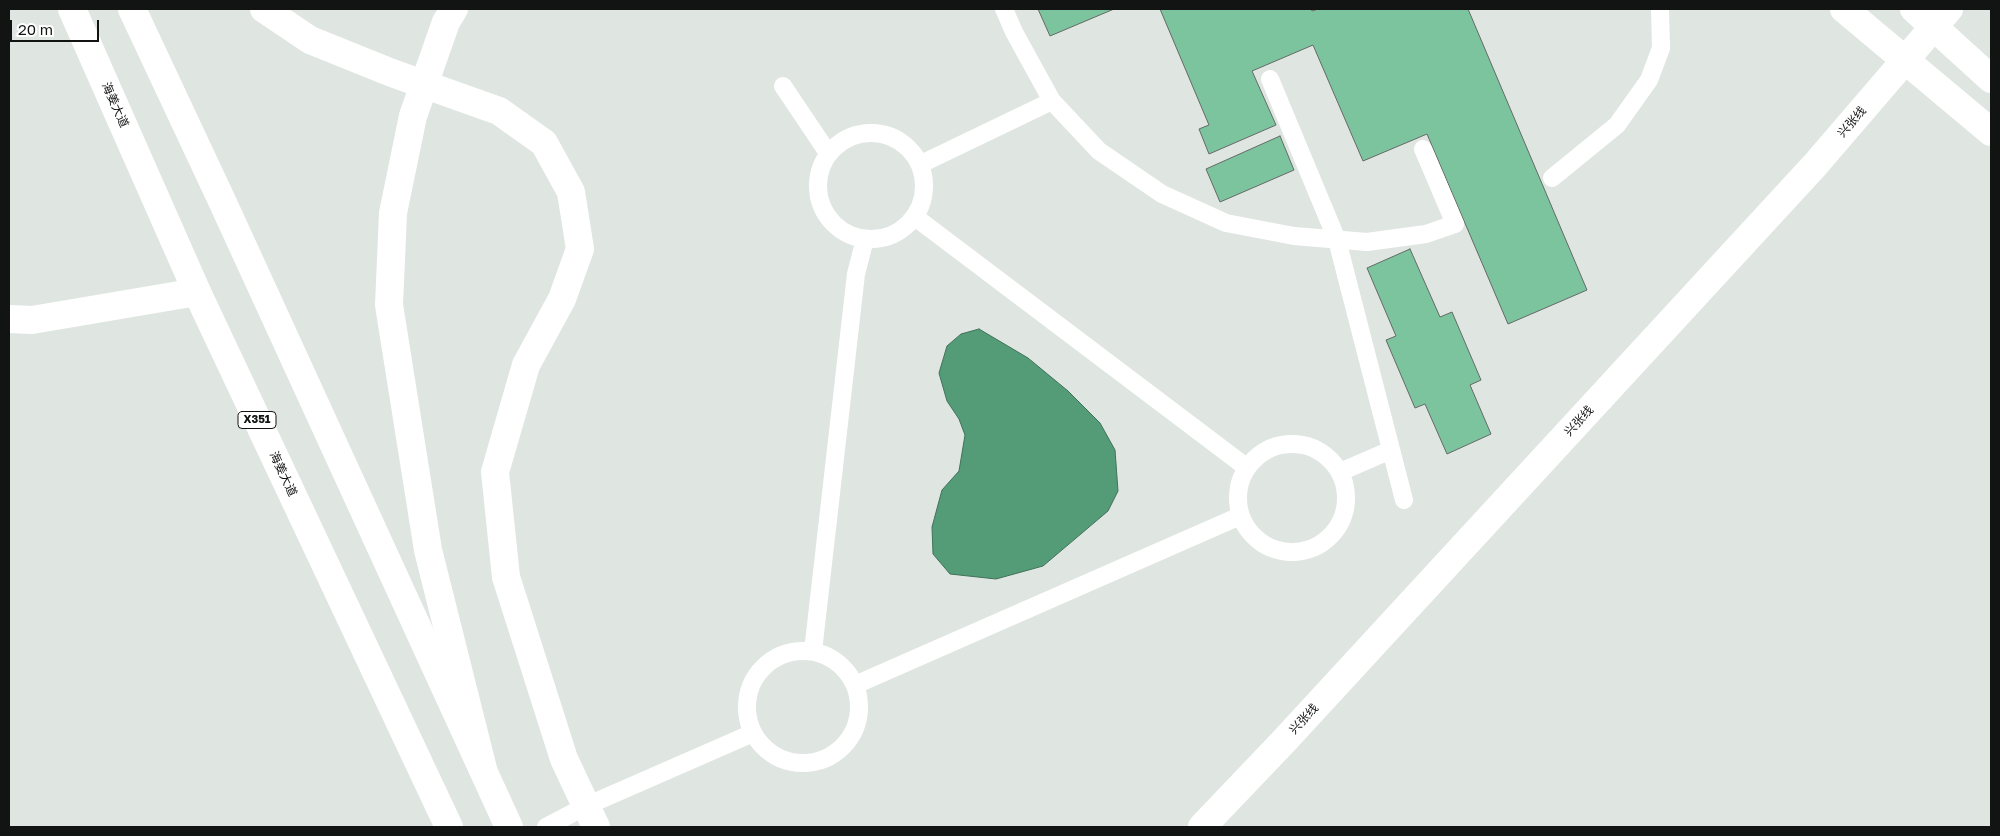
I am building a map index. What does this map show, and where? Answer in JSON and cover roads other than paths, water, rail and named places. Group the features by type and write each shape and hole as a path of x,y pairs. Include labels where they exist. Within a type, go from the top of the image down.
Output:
{"main road":[{"name":"海姜大道","path":"72,9 197,292 449,827"},
{"path":"132,9 509,827"},
{"path":"264,9 310,40 392,73 499,111 544,143 571,192 580,249 562,299 526,365 494,472 506,578 564,759 591,817"},
{"path":"454,9 446,22 413,116 393,212 389,305 428,550 483,769"},
{"path":"1844,9 1991,132"},
{"path":"1914,9 1991,79"},
{"name":"兴张线","path":"1202,827 1291,734 1815,165 1949,9"},
{"path":"9,318 32,320 197,292"}],"lane":[{"path":"1004,9 1014,32 1052,101 1099,151 1162,194 1226,222 1294,236 1367,242 1426,234 1455,224 1423,149"},
{"path":"1552,178 1617,125 1649,80 1661,48 1660,9"},
{"path":"1270,79 1337,240 1404,500"},
{"path":"783,86 828,153"},
{"path":"921,164 1052,101"},
{"path":"866,132 888,134 908,146 921,164 925,182 923,200 915,217 901,230 884,238 865,239 844,232 827,216 818,196 819,174 828,153 845,138 866,132"},
{"path":"915,217 1246,467"},
{"path":"813,650 856,274 865,239"},
{"path":"1294,443 1312,447 1328,457 1340,472 1346,491 1345,511 1337,529 1323,543 1304,552 1284,552 1265,546 1250,534 1240,516 1237,499 1239,482 1246,467 1259,454 1276,446 1294,443"},
{"path":"1340,472 1391,450"},
{"path":"856,685 1240,516"},
{"path":"813,650 831,657 846,669 856,685 860,709 854,733 838,752 816,762 792,762 769,752 753,733 747,713 748,692 757,673 772,659 792,651 813,650"},
{"path":"546,827 591,817 753,733"}]}
